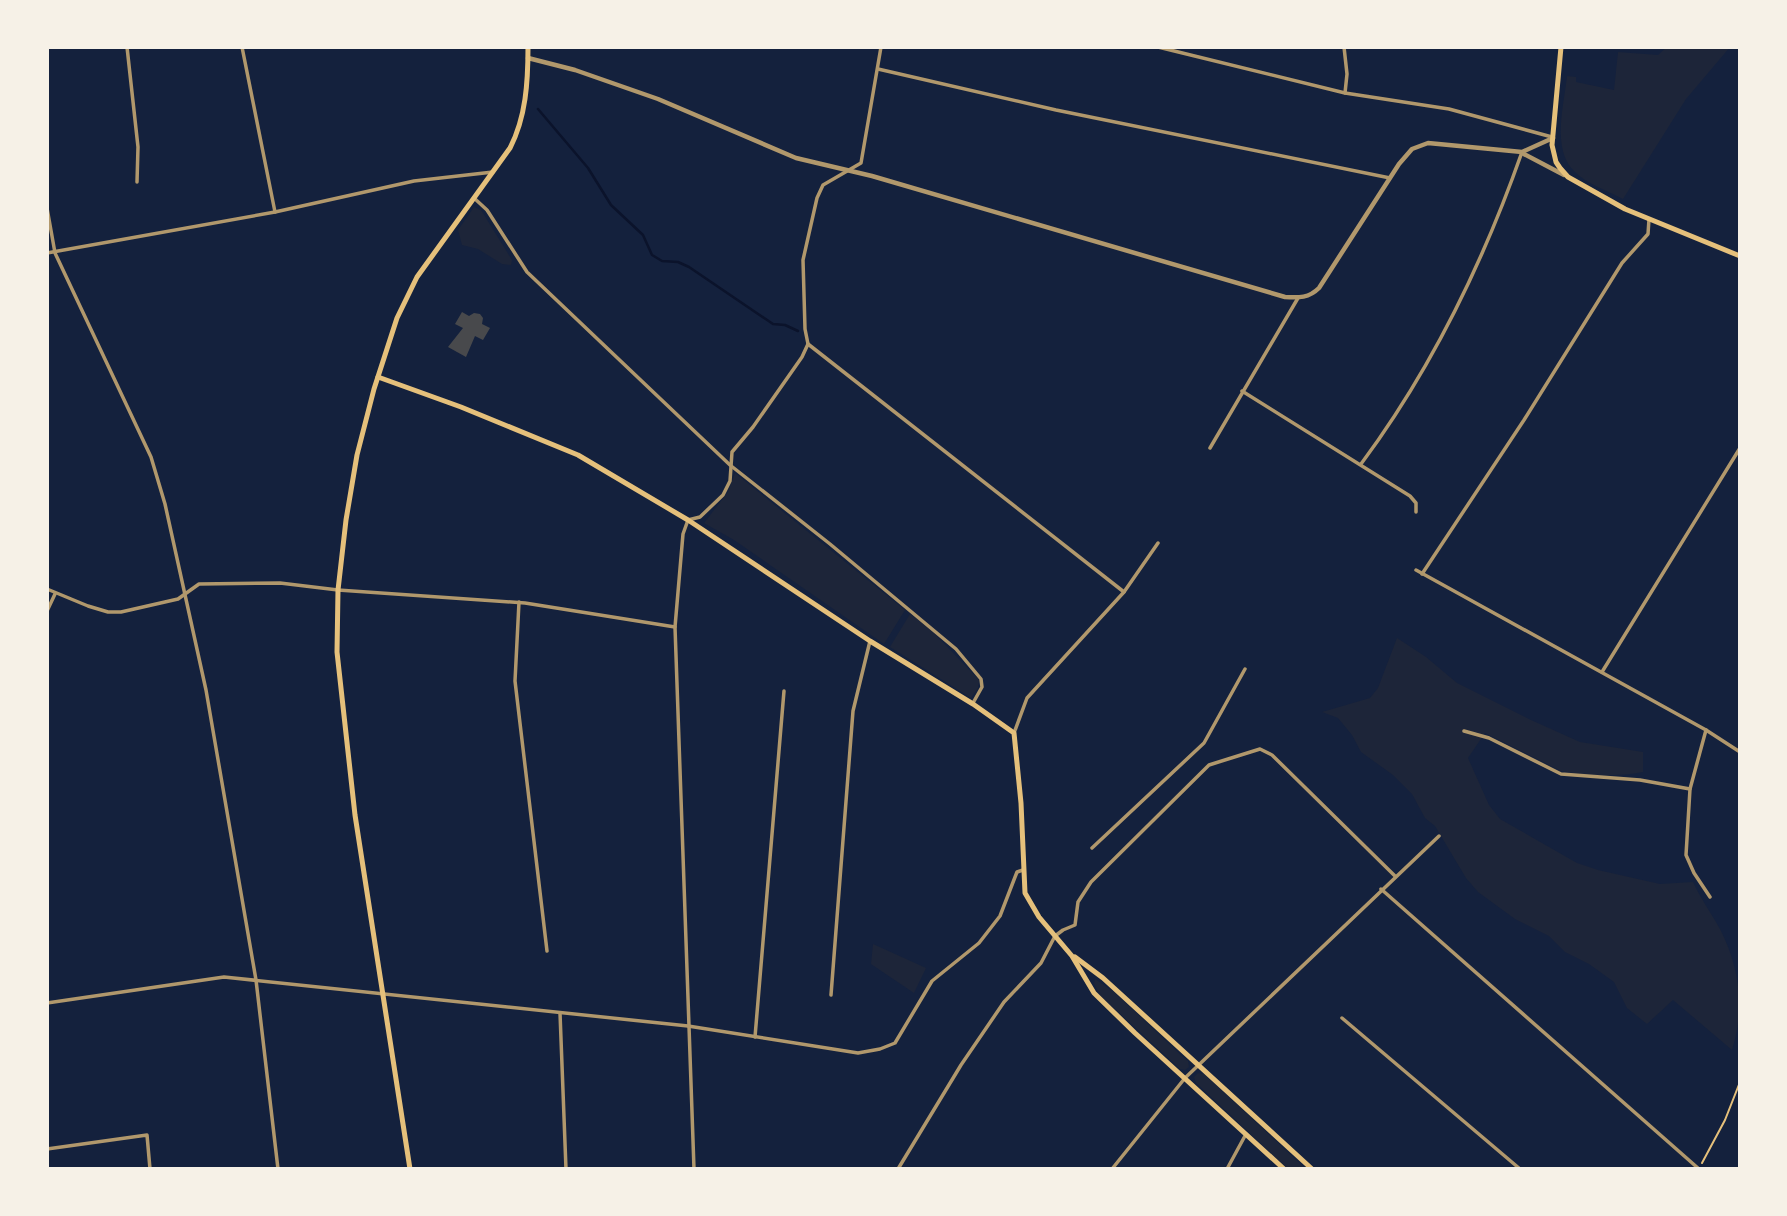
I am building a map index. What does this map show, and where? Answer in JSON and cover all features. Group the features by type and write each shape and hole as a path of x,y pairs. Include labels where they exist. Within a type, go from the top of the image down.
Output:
{"main road":[{"path":"410,1169 355,815 338,665 338,590 357,456 377,377 397,318 410,287 510,148 521,124 528,47"},
{"path":"1561,47 1553,138 1556,162 1568,177 1649,219 1740,256"},
{"path":"377,377 461,407 578,455 688,520 1014,733 1021,803 1025,893 1039,917 1072,956 1094,993 1284,1169"},
{"path":"1072,956 1103,978 1312,1169"}],"street":[{"path":"127,47 138,147 137,182"},
{"path":"242,47 275,212"},
{"path":"694,1169 675,627 683,534 688,520 700,517 723,495 730,481 732,452 753,427 802,357 808,344 805,329 803,260 817,198 823,185 861,163 881,47"},
{"path":"1158,47 1345,93 1449,109 1553,138"},
{"path":"1344,47 1347,74 1345,93"},
{"path":"528,58 575,70 658,99 796,158 872,176 1285,297 1298,298 1314,293 1319,288 1390,178 1412,149 1428,142 1522,152 1568,177"},
{"path":"878,69 1056,110 1390,178"},
{"path":"1361,464 1397,415 1443,333 1504,204 1522,152 1553,138"},
{"path":"47,253 275,212 414,181 493,172"},
{"path":"474,198 487,210 527,272 730,465 956,649 981,679 982,687 973,704"},
{"path":"47,208 55,253 151,457 165,504 206,690 256,980 278,1169"},
{"path":"1422,574 1524,420 1622,263 1648,234 1649,219"},
{"path":"1210,448 1298,298"},
{"path":"808,344 1124,592"},
{"path":"1242,391 1410,496 1416,503 1416,512"},
{"path":"1602,672 1740,447"},
{"path":"1014,733 1027,698 1124,592 1158,543"},
{"path":"1416,570 1706,730 1740,752"},
{"path":"47,589 108,612 121,612 178,599 199,584 280,583 338,590 519,602 675,627"},
{"path":"47,611 55,594"},
{"path":"519,602 515,681 547,951"},
{"path":"831,995 853,711 870,640"},
{"path":"1092,848 1204,743 1245,669"},
{"path":"755,1037 785,691"},
{"path":"1706,730 1690,789 1686,855 1710,897"},
{"path":"1464,731 1489,738 1561,774 1640,780 1690,789"},
{"path":"898,1169 1004,1002 1041,963 1055,936 1075,925 1078,902 1091,882 1209,765 1260,749 1272,755 1395,876"},
{"path":"1112,1169 1185,1078 1439,836"},
{"path":"47,1003 224,977 688,1026 854,1053 880,1049 895,1043 932,981 979,943 1000,916 1013,879 1017,872 1023,870"},
{"path":"1381,889 1700,1169"},
{"path":"560,1013 566,1169"},
{"path":"1342,1018 1520,1169"},
{"path":"1227,1169 1246,1134"},
{"path":"47,1149 148,1135 150,1169"}],"path":[{"path":"1700,1169 1725,1120 1740,1082"}],"shaded area":[{"path":"1667,47 1730,47 1686,99 1623,199 1585,180 1568,163 1561,140 1567,76 1576,77 1576,82 1614,90 1618,52 1658,55"},
{"path":"474,207 481,210 512,260 511,265 502,264 478,249 462,245 458,230"},
{"path":"735,473 905,610 884,644 734,540 704,523 728,492"},
{"path":"910,614 930,629 979,680 978,688 971,698 890,647"},
{"path":"1397,638 1426,657 1457,683 1531,720 1580,742 1643,752 1643,772 1581,774 1561,771 1485,733 1468,758 1489,805 1500,819 1577,863 1660,884 1693,882 1720,929 1736,974 1739,1004 1732,1050 1673,1000 1647,1024 1627,1008 1614,982 1589,964 1565,952 1549,936 1515,919 1478,892 1466,878 1435,826 1425,818 1412,794 1393,775 1361,752 1338,718 1322,712 1370,698 1378,688"},
{"path":"873,944 926,968 914,993 871,964"},
{"path":"1095,979 1114,992 1188,1061 1189,1067 1180,1069 1101,996 1094,984"},
{"path":"1198,1073 1204,1074 1306,1169 1288,1169 1196,1083 1194,1077"}],"building":[{"path":"462,312 469,316 480,314 483,318 482,324 490,328 483,340 475,336 466,357 448,347 463,328 455,324"}],"waterway":[{"path":"538,109 588,168 611,205 643,235 652,255 662,261 678,262 689,267 773,324 785,325 798,331"}]}
